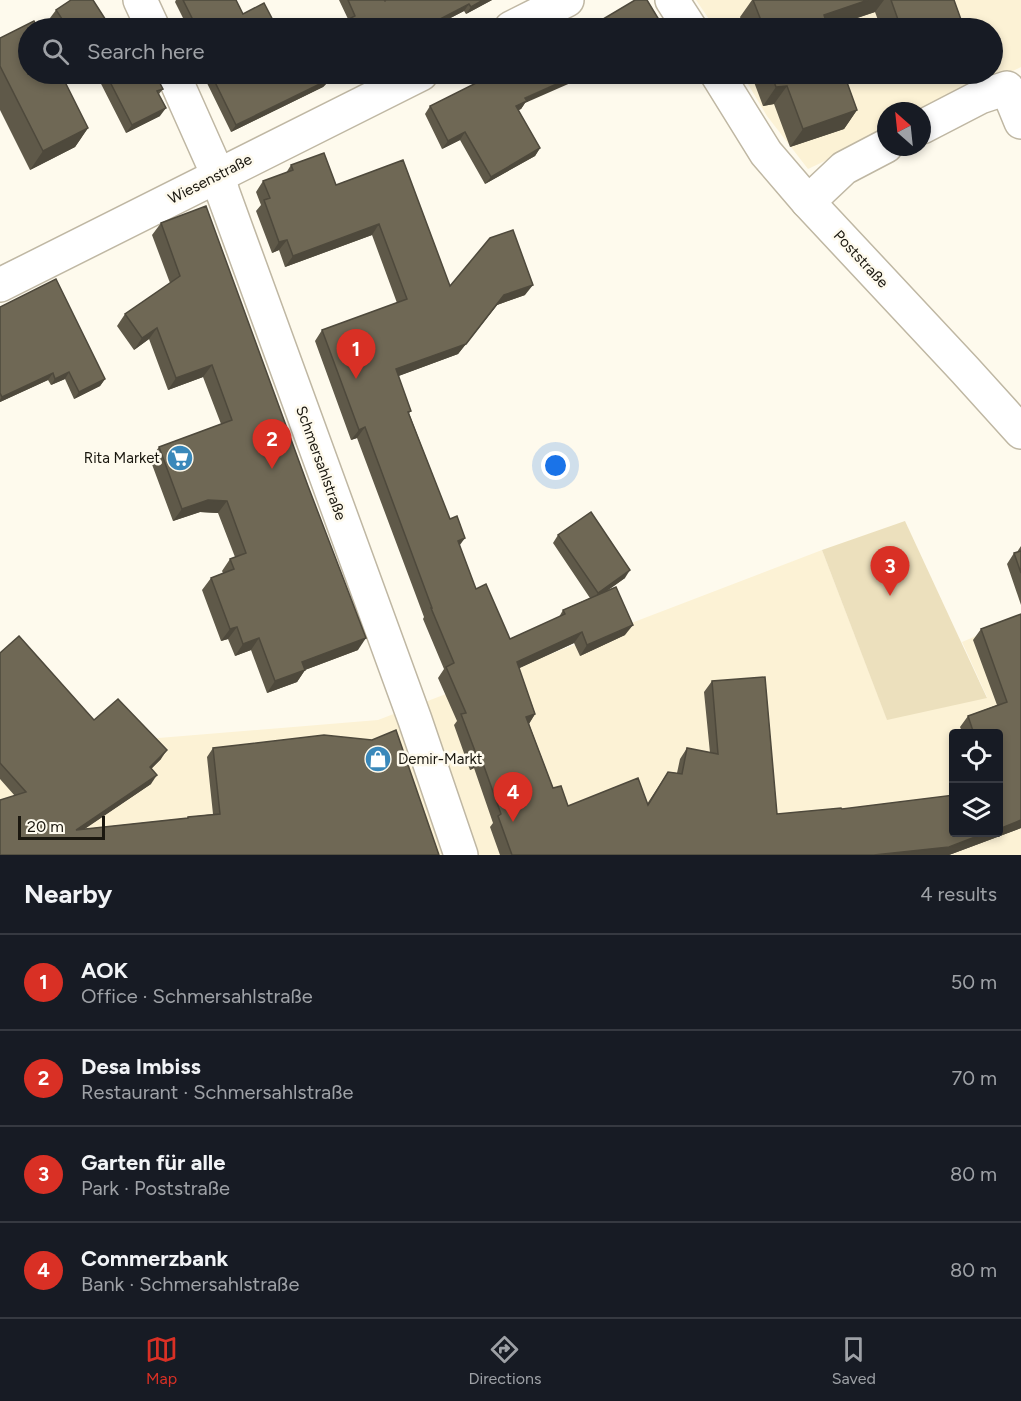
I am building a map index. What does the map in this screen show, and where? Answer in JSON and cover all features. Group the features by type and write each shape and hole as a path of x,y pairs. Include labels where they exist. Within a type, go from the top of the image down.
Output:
{"street":[{"path":"140,0 148,18"},
{"path":"531,18 567,0"},
{"path":"672,0 684,18"},
{"name":"Schmersahlstraße","path":"177,84 218,175 415,720 461,855"},
{"name":"Wiesenstraße","path":"0,285 401,84"},
{"name":"Poststraße","path":"723,84 766,153 808,202 1021,432"},
{"path":"931,122 980,97 1006,88 1021,122"},
{"path":"808,202 844,168 877,151"}],"shaded area":[{"path":"696,0 1021,0 1021,67 1003,76 1003,18 708,18"},
{"path":"748,84 986,84 931,111 931,102 877,102 877,136 808,169 767,116"},
{"path":"905,521 987,698 887,720 822,550"},
{"path":"822,550 887,719 987,697 962,642 1021,617 1021,855 0,855 0,751 378,720"}],"building":[{"path":"71,0 93,0 105,18 61,18 56,10"},
{"path":"183,0 236,0 243,14 264,3 272,18 192,18"},
{"path":"348,0 483,0 471,7 469,4 442,18 351,18 355,16"},
{"path":"635,0 647,0 658,18 605,18"},
{"path":"753,0 868,0 824,15 825,18 760,18"},
{"path":"891,0 954,0 960,18 897,18"},
{"path":"18,29 18,84 66,84 88,128 43,151 0,66 0,38"},
{"path":"111,84 160,84 163,89 157,91 166,108 132,125"},
{"path":"216,84 320,84 236,125"},
{"path":"474,84 556,84 525,98 527,101 516,106 540,148 491,177 465,132 448,141 430,106"},
{"path":"775,84 848,84 857,110 803,129 787,86 776,87"},
{"path":"324,153 336,185 403,160 450,286 490,238 513,230 533,285 504,295 466,344 396,369 411,411 408,412 450,519 457,516 465,538 458,541 476,589 486,584 510,639 565,614 563,610 616,587 633,625 587,645 582,632 517,662 535,714 526,717 553,788 561,786 568,806 638,778 648,805 668,772 682,774 687,748 718,754 712,681 765,677 777,814 842,809 949,796 949,837 975,837 949,847 874,855 512,855 498,816 501,814 481,758 478,759 461,714 466,713 446,667 454,663 431,608 365,427 359,430 322,330 407,299 379,224 293,256 287,240 279,242 264,200 270,198 263,181 293,170 291,165"},
{"path":"206,206 366,638 302,662 305,670 275,681 259,638 243,644 237,627 230,629 211,578 234,569 230,559 246,553 227,501 208,500 182,509 159,447 232,420 212,365 176,378 157,328 142,338 125,314 180,276 161,223"},
{"path":"56,279 105,379 79,392 69,372 55,379 53,373 2,397 0,393 0,307"},
{"path":"591,512 630,570 598,593 558,535"},
{"path":"1021,551 1021,573 1014,553"},
{"path":"1021,614 1021,820 1003,827 1003,729 972,729 968,716 1007,702 981,629"},
{"path":"19,636 94,720 118,699 167,750 150,767 157,775 76,830 220,814 213,748 324,735 372,740 396,730 439,855 0,855 0,800 26,792 0,763 0,653"}],"place":[{"name":"AOK","path":"356,379"},
{"name":"Rita Market","path":"180,458"},
{"name":"Desa Imbiss","path":"272,469"},
{"name":"Garten für alle","path":"890,596"},
{"name":"Demir-Markt","path":"378,759"},
{"name":"Commerzbank","path":"513,822"}]}
